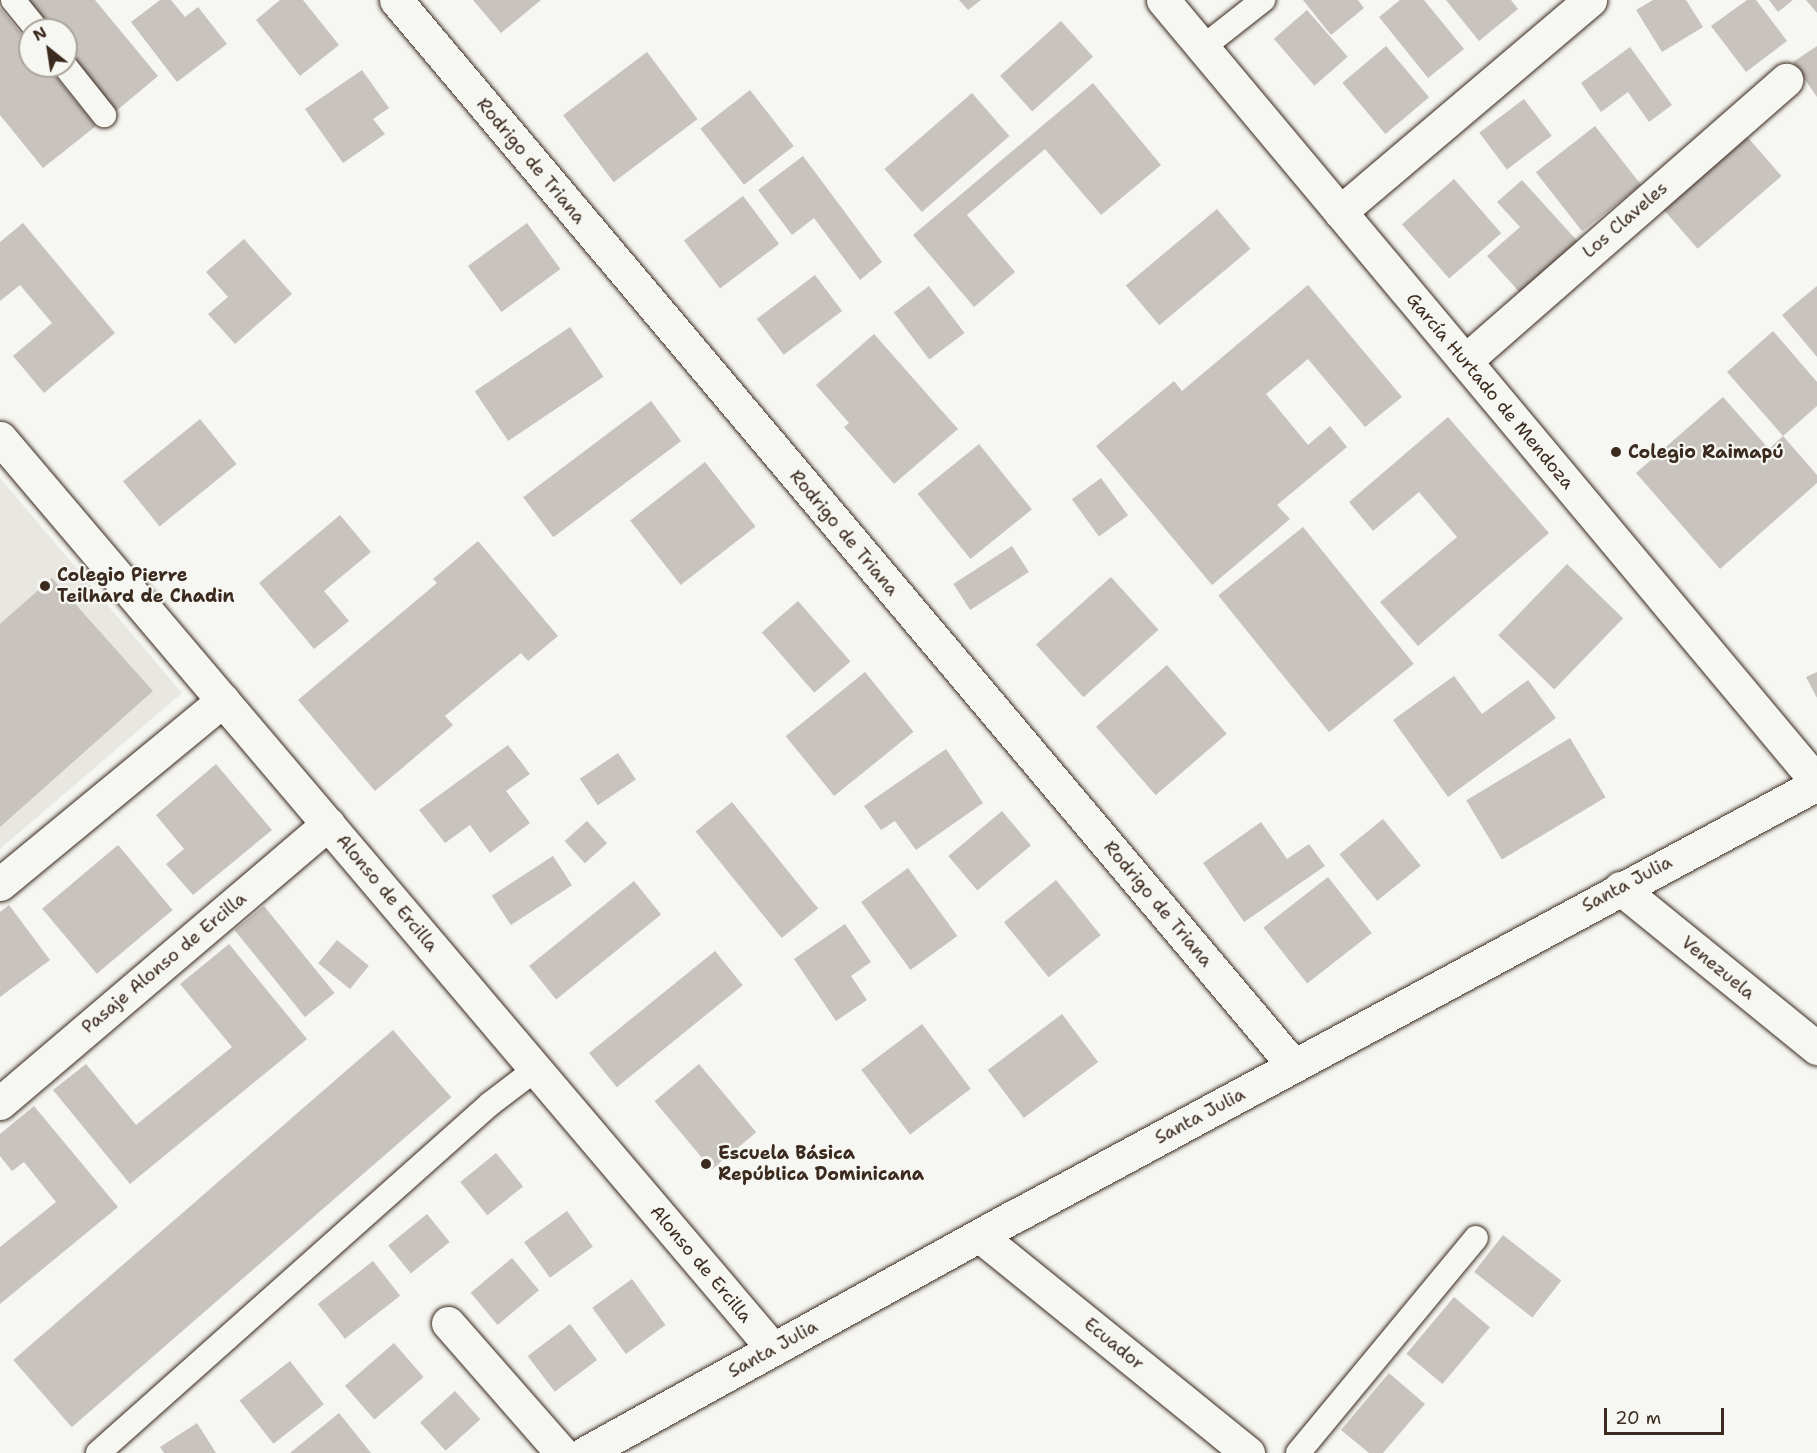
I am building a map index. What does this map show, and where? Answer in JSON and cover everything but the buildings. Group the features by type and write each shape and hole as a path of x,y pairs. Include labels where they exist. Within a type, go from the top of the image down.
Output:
{"street":[{"name":"Rodrigo de Triana","path":"396,0 1293,1065"},
{"name":"García Hurtado de Mendoza","path":"1163,0 1817,783"},
{"path":"1340,212 1590,0"},
{"name":"Los Claveles","path":"1465,361 1786,80"},
{"name":"Alonso de Ercilla","path":"0,438 773,1349"},
{"path":"0,884 223,700"},
{"name":"Santa Julia","path":"585,1453 1293,1065 1817,783"},
{"name":"Pasaje Alonso de Ercilla","path":"0,1103 328,824"},
{"name":"Venezuela","path":"1620,888 1817,1048"},
{"name":"Ecuador","path":"980,1236 1248,1453"},
{"path":"447,1323 562,1453"}],"lane":[{"path":"13,0 27,18"},
{"path":"1202,48 1263,0"},
{"path":"74,78 104,116"},
{"path":"98,1453 490,1104 536,1069"},
{"path":"1298,1453 1476,1238"}],"shaded area":[{"name":"Colegio Pierre Teilhard de Chadin","path":"0,478 182,693 0,849"}],"place":[{"name":"Colegio Raimapú","path":"1616,452"},
{"name":"Colegio Pierre Teilhard de Chadin","path":"45,586"},
{"name":"Escuela Básica República Dominicana","path":"706,1164"}]}
